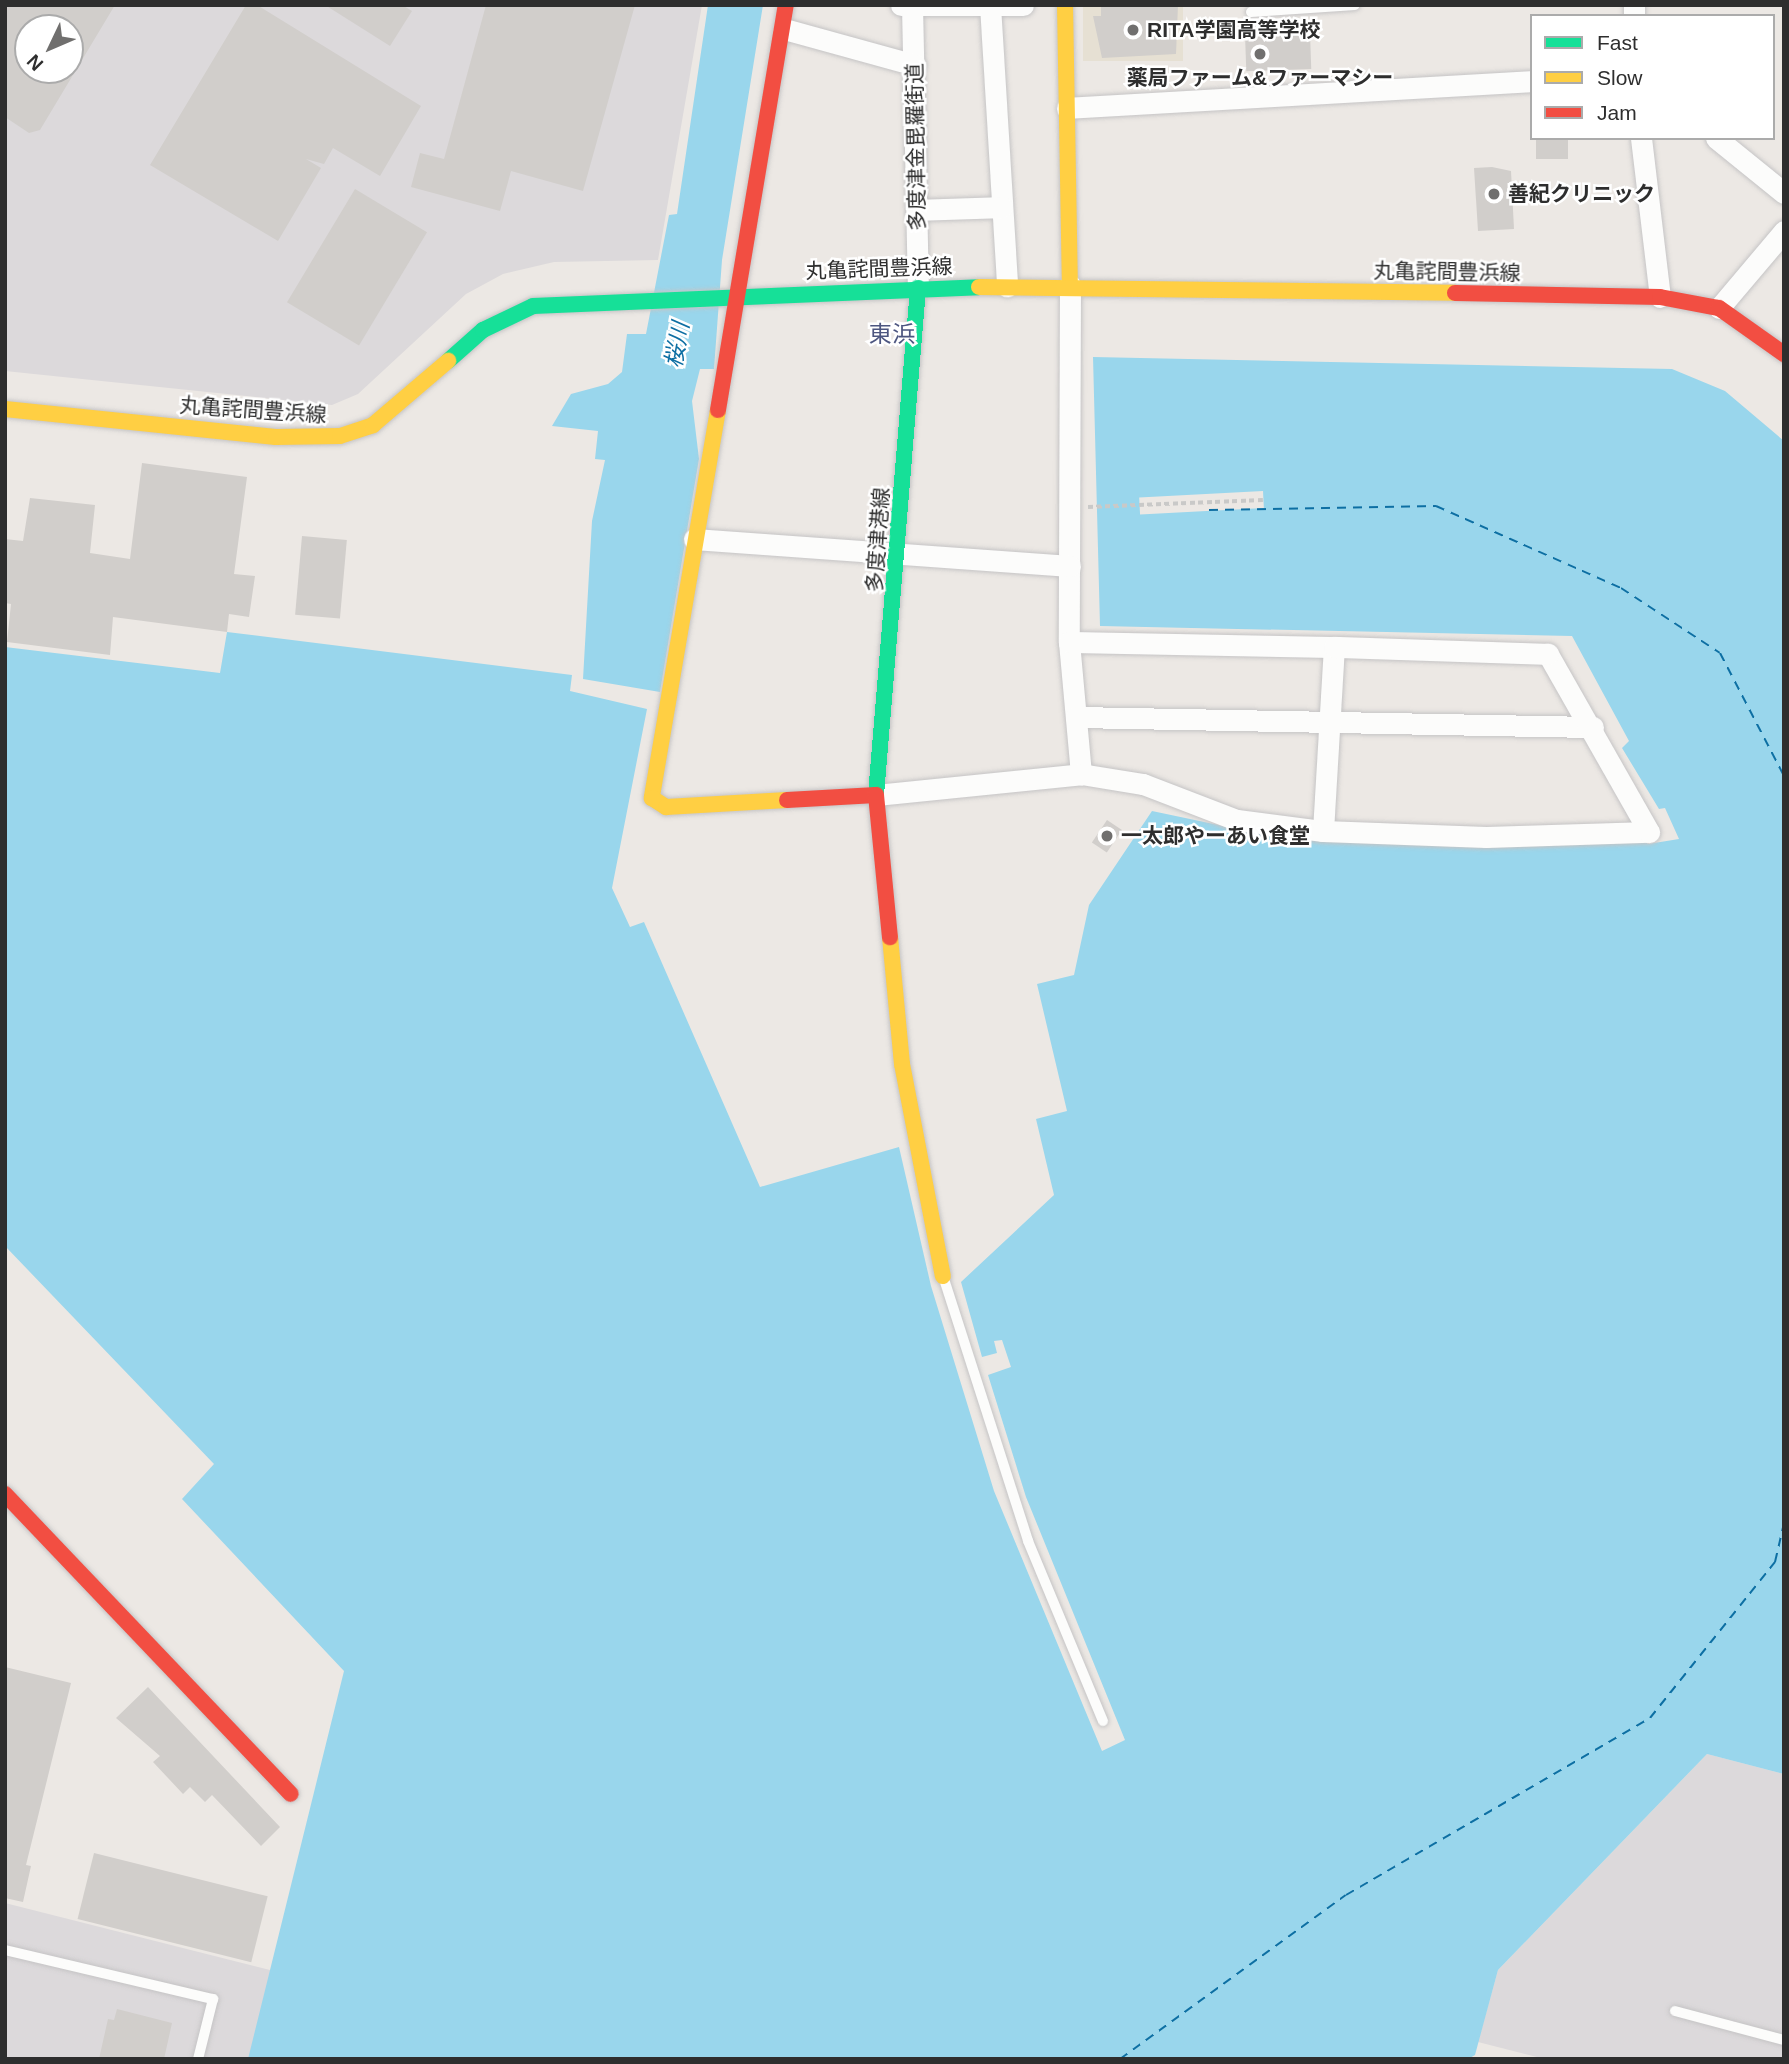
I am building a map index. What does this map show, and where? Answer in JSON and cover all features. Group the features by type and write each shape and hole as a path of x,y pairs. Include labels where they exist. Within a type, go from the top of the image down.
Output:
{"main road":[{"path":"786,5 652,798 666,807 876,795"},
{"path":"1065,5 1070,285"},
{"name":"丸亀詫間豊浜線","path":"5,409 276,437 340,436 373,425 503,318 533,306 650,297 918,288 1070,285 1660,297 1719,308 1784,354"},
{"name":"多度津港線","path":"918,288 900,552 876,795 902,1063 943,1276"},
{"path":"5,1494 291,1794"}],"street":[{"path":"908,6 1023,5"},
{"name":"多度津金毘羅街道","path":"908,6 915,65 918,288"},
{"path":"990,6 1007,286"},
{"path":"784,29 915,65"},
{"path":"1067,107 1530,81"},
{"path":"1641,140 1660,297"},
{"path":"1718,140 1784,193"},
{"path":"917,210 1002,207"},
{"path":"1719,308 1784,230"},
{"path":"1070,285 1069,642 1081,774"},
{"path":"694,539 1070,566"},
{"path":"876,795 1081,774 1143,784 1237,820 1323,831 1486,837 1649,832 1592,727 1548,654 1069,642"},
{"path":"1323,831 1334,647"},
{"path":"1076,717 1592,727"}],"lane":[{"path":"1251,12 1355,5"},
{"path":"943,1276 1028,1541 1103,1721"},
{"path":"5,1950 212,1999 198,2059"},
{"path":"1675,2011 1784,2040"}],"path":[{"path":"1088,507 1263,499"}],"shaded area":[{"path":"5,5 702,5 658,260 554,262 503,274 466,294 358,394 332,405 5,371"},
{"name":"RITA学園高等学校","path":"1083,5 1183,5 1183,61 1083,61"},
{"path":"1707,1754 1784,1774 1784,2059 1545,2059 1478,2042 1498,1970"},
{"path":"5,1903 274,1971 253,2059 5,2059"}],"water":[{"name":"桜川","path":"708,5 763,5 722,260 714,369 700,369 692,401 699,459 660,692 583,679 592,521 605,460 595,459 598,431 552,426 571,394 608,384 622,372 627,334 646,334 669,215 677,214"},
{"path":"1093,357 1672,369 1725,391 1784,441 1784,1774 1707,1754 1498,1970 1475,2055 1468,2059 248,2059 344,1671 182,1499 214,1464 5,1246 5,647 220,673 227,632 572,675 570,691 647,709 612,888 630,927 644,922 760,1187 899,1147 931,1286 994,1491 1102,1751 1125,1740 1026,1497 988,1375 1011,1367 1002,1340 994,1341 997,1353 982,1357 961,1282 1054,1195 1036,1119 1067,1111 1037,984 1074,975 1089,905 1152,811 1266,835 1325,840 1644,839 1648,844 1679,839 1665,808 1659,809 1622,748 1629,741 1572,636 1100,626"}],"pier":[{"path":"1263,491 1264,508 1140,514 1139,497"}],"building":[{"path":"5,5 115,5 84,57 84,14 14,14 14,84 68,84 40,130 29,133 5,117"},
{"path":"246,5 257,5 421,106 380,176 333,148 324,164 306,159 321,168 278,241 150,165"},
{"path":"325,5 402,5 412,11 390,46"},
{"path":"486,5 635,5 583,191 511,171 500,211 411,187 420,153 444,159"},
{"name":"RITA学園高等学校","path":"1101,5 1178,5 1176,54 1102,58 1093,16 1101,16"},
{"path":"1310,33 1311,69 1246,71 1245,35"},
{"path":"1536,140 1568,140 1568,159 1536,159"},
{"name":"善紀クリニック","path":"1492,167 1511,171 1514,229 1478,231 1474,168"},
{"path":"355,189 427,232 359,345 287,302"},
{"path":"142,463 247,477 234,574 255,576 249,617 229,614 227,632 113,617 110,655 7,642 11,604 5,603 5,539 23,541 30,498 95,505 90,553 130,559"},
{"path":"302,536 347,540 340,619 295,615"},
{"name":"一太郎やーあい食堂","path":"1107,820 1122,830 1107,852 1092,842"},
{"path":"5,1667 71,1683 26,1865 31,1866 23,1902 5,1898"},
{"path":"148,1687 280,1827 261,1846 212,1795 205,1802 190,1787 183,1794 153,1762 160,1756 116,1718"},
{"path":"94,1853 268,1896 251,1962 78,1919"},
{"path":"117,2009 172,2023 164,2059 99,2059 108,2019 114,2020"}],"ferry route":[{"path":"1209,510 1436,506 1621,588 1720,653 1784,776"},
{"path":"1120,2059 1346,1895 1650,1718 1775,1562 1784,1523"}],"traffic: fast":[{"path":"448,361 483,330 533,306 979,287"},
{"path":"876,795 918,288"}],"traffic: slow":[{"path":"1065,5 1070,285"},
{"path":"979,287 1455,293"},
{"path":"5,409 276,437 340,436 373,425 448,361"},
{"path":"718,410 652,798 666,807 787,800"},
{"path":"890,937 902,1064 943,1276"}],"traffic: jam":[{"path":"718,410 786,5"},
{"path":"1455,293 1660,297 1719,308 1784,354"},
{"path":"787,800 876,795 890,937"},
{"path":"5,1494 291,1794"}],"place":[{"name":"RITA学園高等学校","path":"1133,30"},
{"name":"薬局ファーム&ファーマシー","path":"1260,54"},
{"name":"善紀クリニック","path":"1494,194"},
{"name":"一太郎やーあい食堂","path":"1107,836"}],"district":[{"name":"東浜","path":"892,334"}]}
